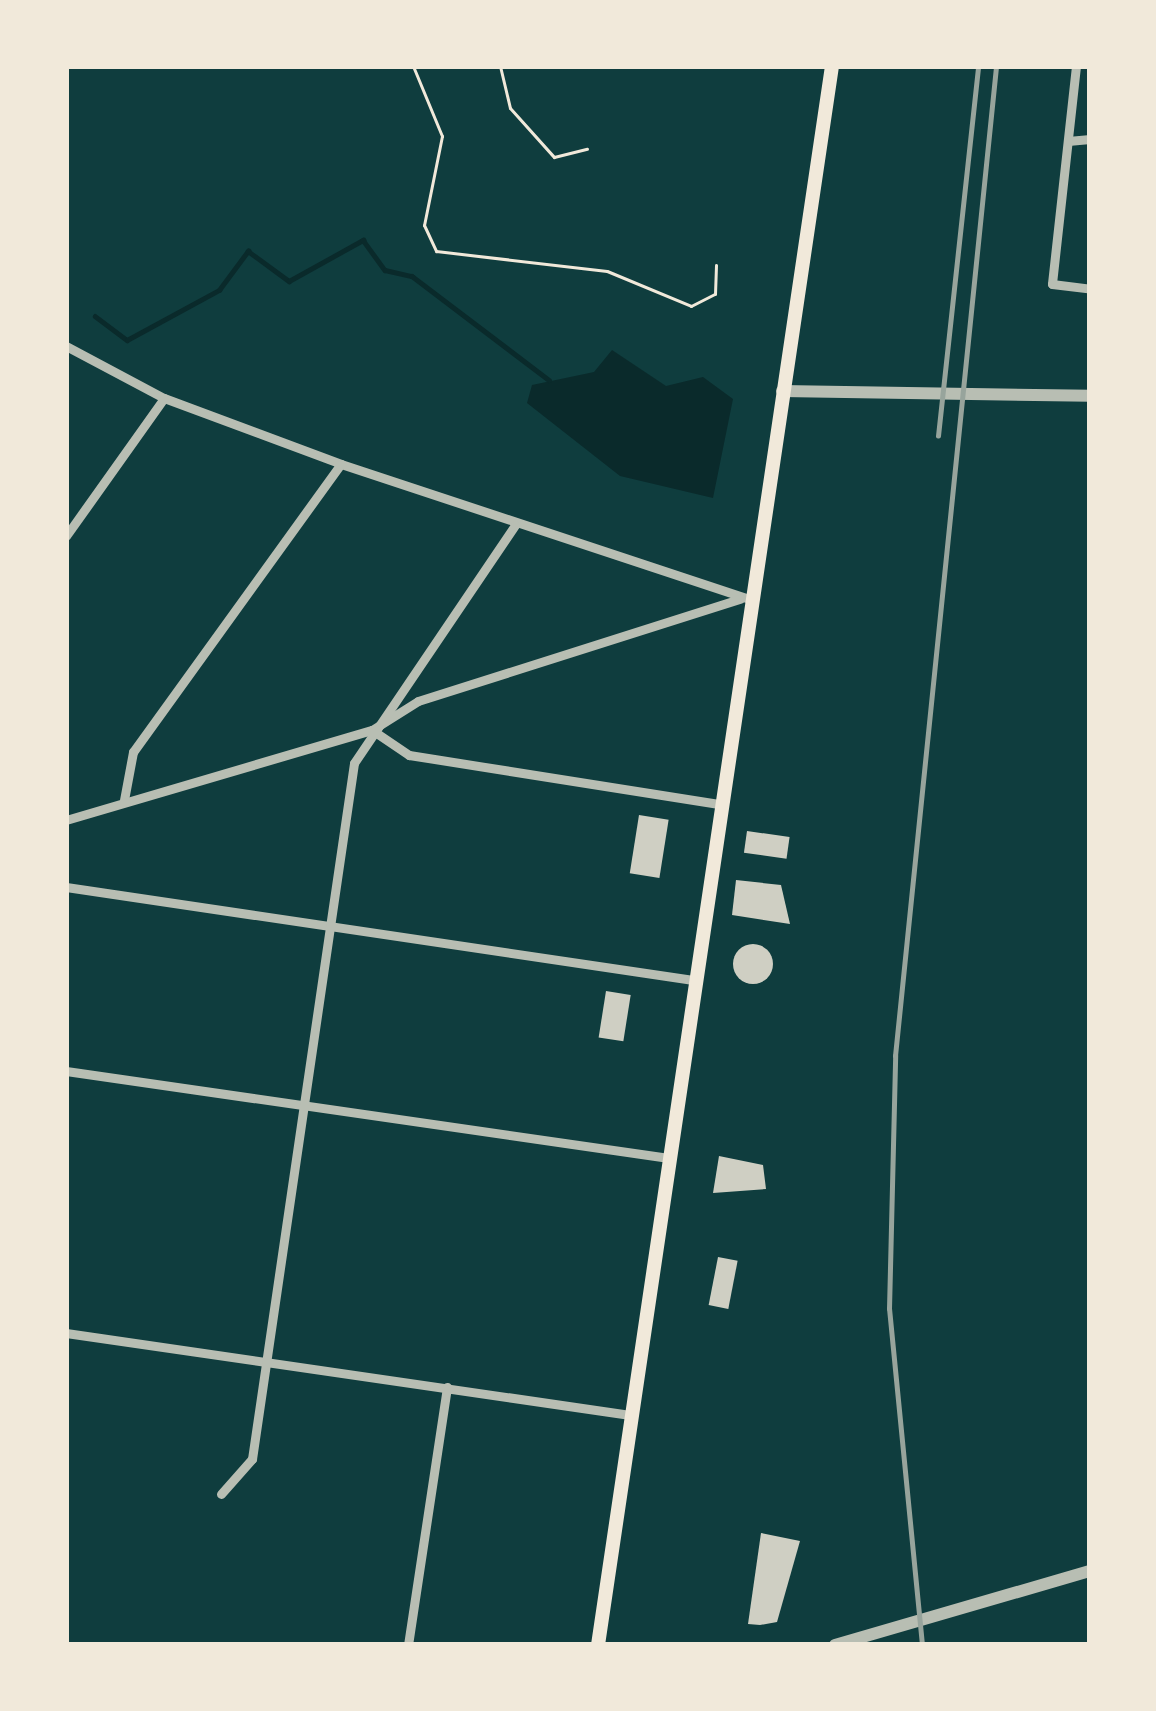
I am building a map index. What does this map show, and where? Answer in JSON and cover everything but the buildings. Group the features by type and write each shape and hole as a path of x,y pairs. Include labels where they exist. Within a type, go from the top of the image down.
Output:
{"main road":[{"path":"598,1645 746,598 832,66"}],"street":[{"path":"1076,66 1052,284 1090,289"},
{"path":"1068,141 1090,139"},
{"path":"66,346 164,398 341,464 746,598"},
{"path":"782,391 1090,396"},
{"path":"66,536 164,398"},
{"path":"124,800 134,752 341,464"},
{"path":"221,1494 252,1459 354,763 515,525"},
{"path":"66,820 372,730 418,701 746,598"},
{"path":"372,730 409,755 717,804"},
{"path":"66,887 331,930 693,980"},
{"path":"66,1070 669,1159"},
{"path":"66,1333 630,1415"},
{"path":"408,1645 447,1387"},
{"path":"835,1645 1090,1571"}],"path":[{"path":"413,66 442,136 430,247 566,266 691,306 715,294 716,265"},
{"path":"500,66 510,108 554,157 587,149"}],"water":[{"path":"612,350 666,386 703,377 733,399 713,498 620,476 527,403 532,385 594,372"}],"waterway":[{"path":"95,316 127,340 219,290 248,251 289,281 363,240 385,270 412,276 549,380"}],"railway":[{"path":"938,436 978,66"},
{"path":"922,1645 889,1309 895,1056 996,66"}]}
